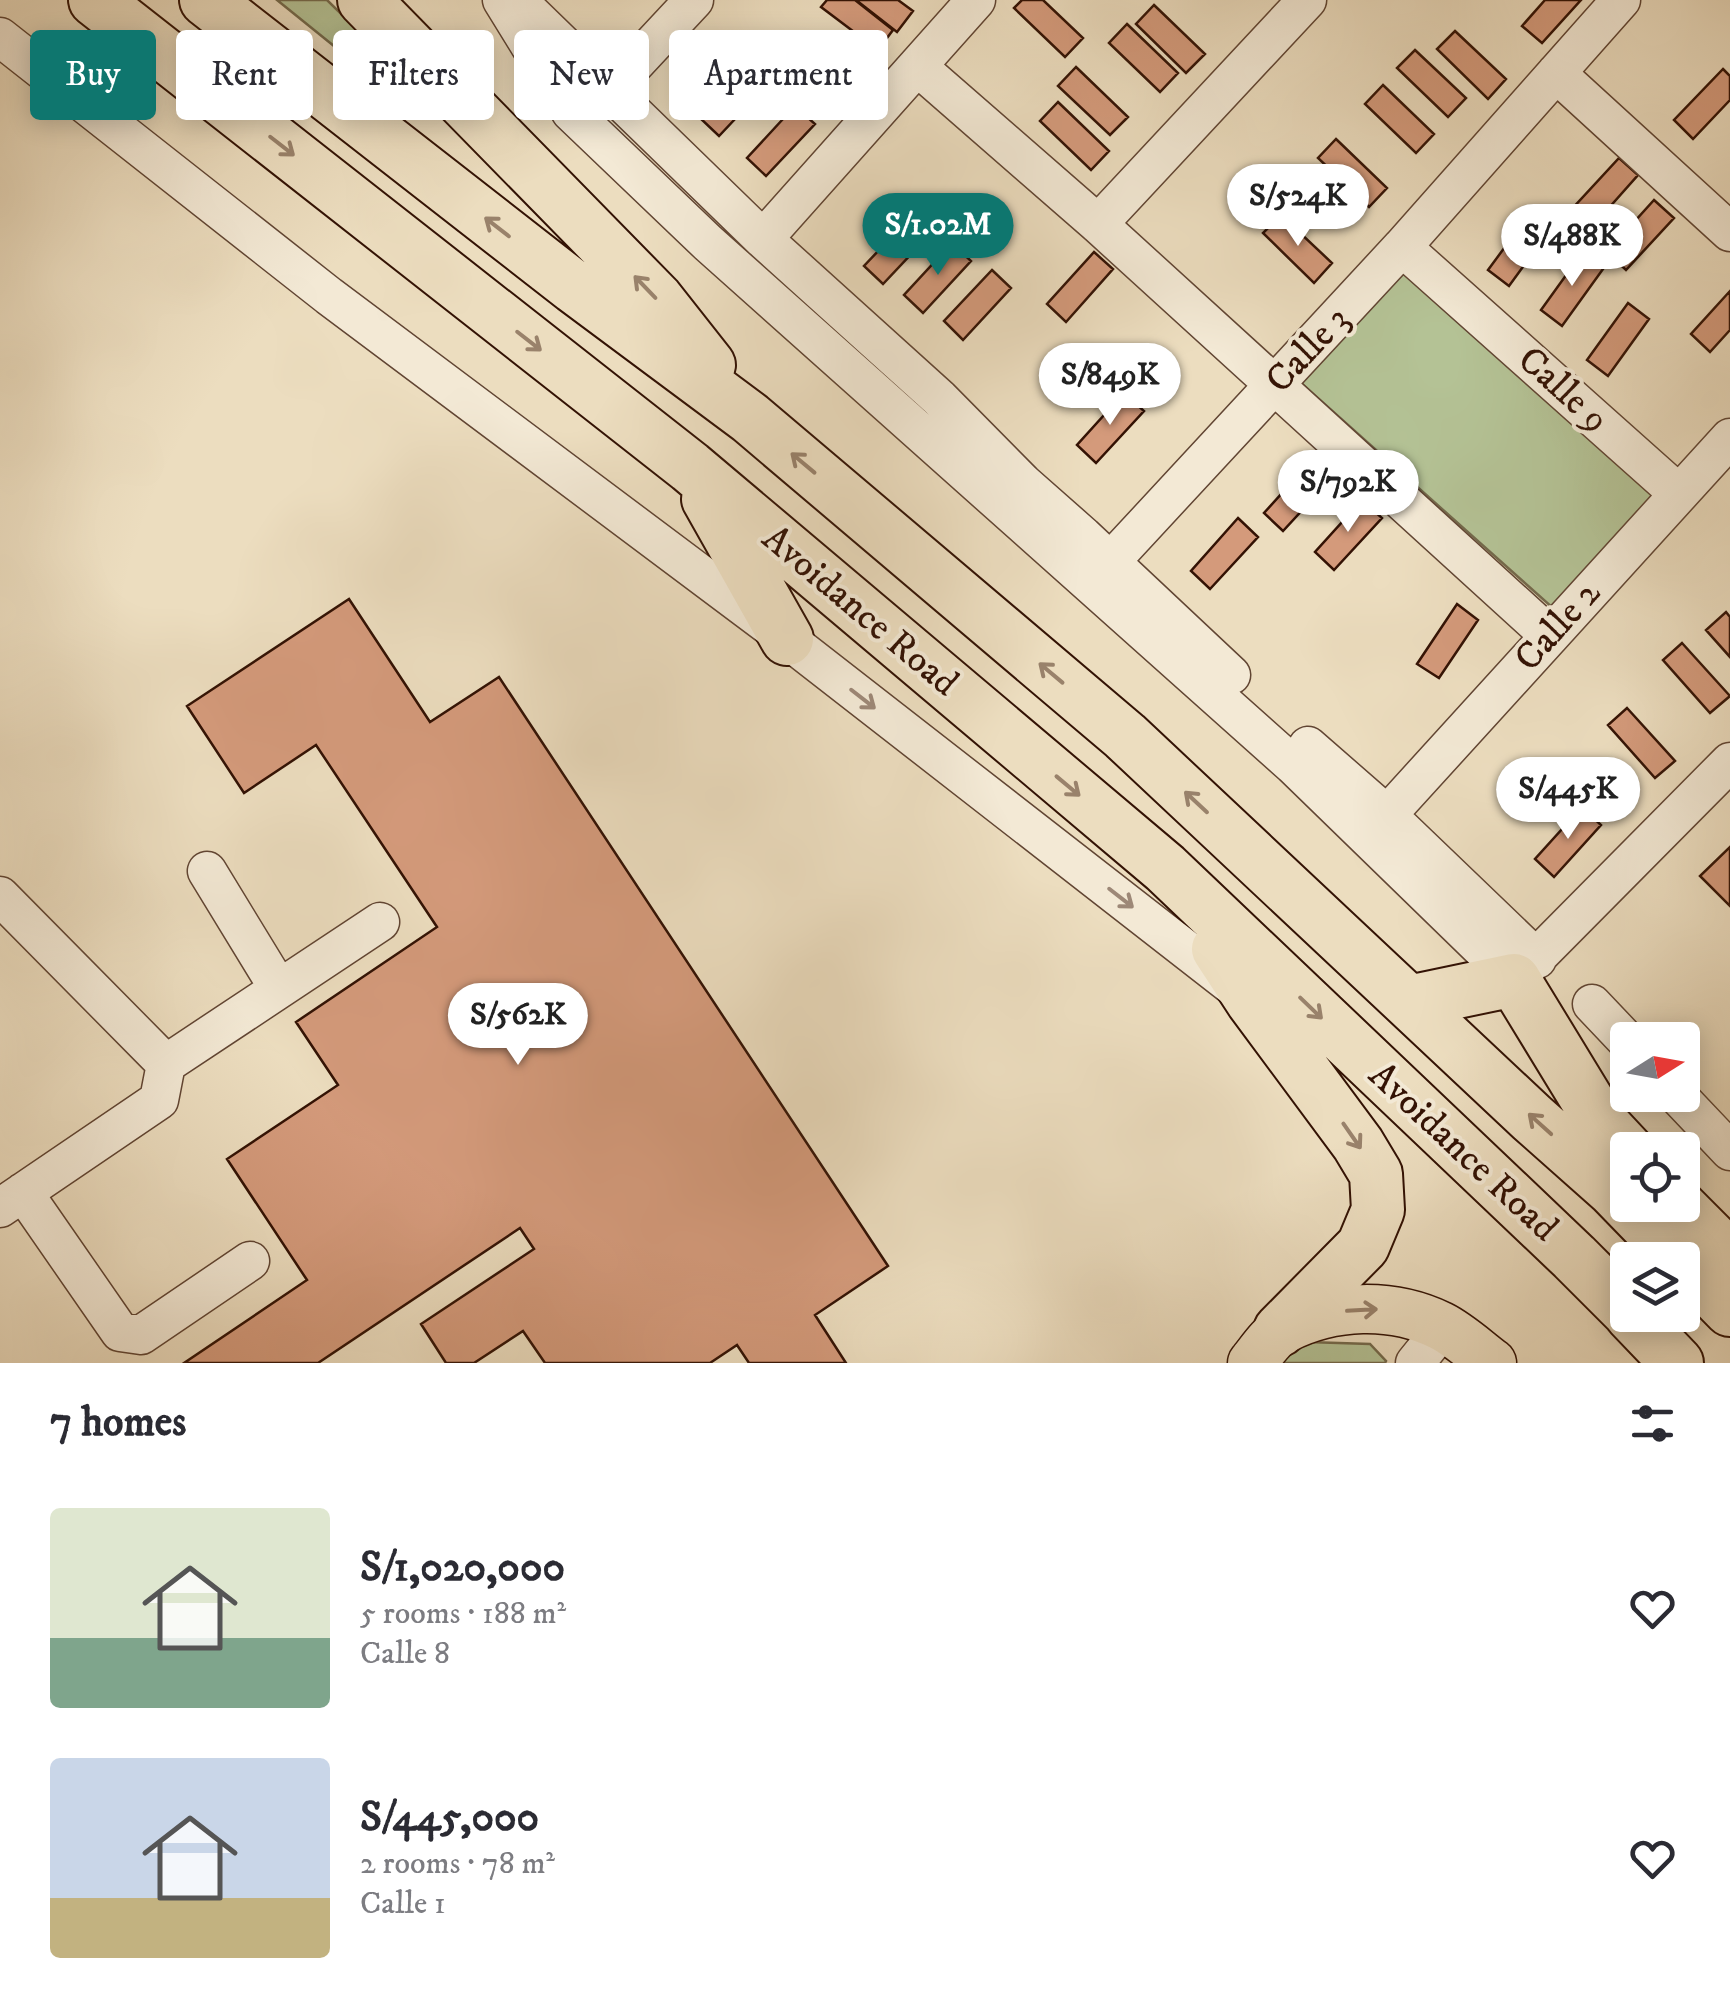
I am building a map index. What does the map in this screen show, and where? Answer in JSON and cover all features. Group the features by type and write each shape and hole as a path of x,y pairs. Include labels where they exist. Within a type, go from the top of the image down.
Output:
{"highway":[{"name":"Avoidance Road","path":"95,0 690,467 1165,868 1610,1293"},
{"name":"Avoidance Road","path":"206,0 574,287 750,418 1126,736 1409,1002 1610,1170"},
{"path":"364,0 657,299 750,418"},
{"path":"690,467 787,639"},
{"path":"1165,868 1252,1001 1376,1174 1378,1210 1363,1246 1266,1346"},
{"path":"1409,1002 1525,969 1610,1144"},
{"name":"Avoidance Road","path":"1671,1222 1694,1242"},
{"name":"Avoidance Road","path":"1700,1253 1730,1310"},
{"name":"Avoidance Road","path":"1647,1332 1677,1363"}],"main road":[{"path":"1266,1346 1329,1313 1388,1309 1414,1315 1430,1345 1492,1363"}],"street":[{"path":"502,0 571,112 708,242 1525,969"},
{"path":"517,0 549,30"},
{"path":"649,48 694,0"},
{"path":"764,239 976,0"},
{"path":"1098,224 1307,0"},
{"name":"Calle 3","path":"1110,562 1274,387 1621,0"},
{"path":"0,37 329,296 787,639 1252,1001"},
{"path":"918,67 1098,224 1550,636"},
{"path":"1556,73 1730,232"},
{"path":"643,120 764,239 938,398 1023,484 1286,728 1387,815 1525,969"},
{"name":"Calle 9","path":"1402,246 1679,494"},
{"name":"Calle 2","path":"1387,815 1730,438"},
{"path":"1525,969 1730,762"},
{"path":"207,871 279,989"},
{"path":"0,896 166,1064"},
{"path":"250,1261 141,1335 120,1332 11,1200 159,1100 166,1064 380,922"},
{"path":"1592,1004 1610,1023"},
{"path":"1693,1112 1730,1152"}],"green space":[{"path":"277,0 327,0 358,30 333,30 333,45"},
{"path":"1408,266 1661,490 1554,609 1301,383"},
{"path":"1307,1342 1370,1344 1386,1361 1267,1363"}],"building":[{"path":"827,0 855,0 893,30 888,37 888,30 851,30 821,7"},
{"path":"856,0 898,0 913,11 897,32"},
{"path":"1022,0 1043,0 1083,38 1065,57 1014,8"},
{"path":"1545,0 1581,0 1542,43 1522,26"},
{"path":"1154,5 1205,54 1186,73 1136,24"},
{"path":"1127,24 1178,73 1160,92 1109,43"},
{"path":"1455,31 1506,79 1488,99 1437,49"},
{"path":"1415,50 1466,98 1448,117 1397,68"},
{"path":"1076,67 1128,117 1110,135 1058,86"},
{"path":"1723,69 1730,76 1730,100 1693,139 1674,120"},
{"path":"1383,85 1434,134 1416,153 1365,104"},
{"path":"1058,102 1109,151 1091,170 1040,121"},
{"path":"702,120 734,120 719,136"},
{"path":"782,120 811,120 815,124 766,176 747,158"},
{"path":"1336,139 1387,188 1369,207 1318,158"},
{"path":"1619,158 1638,175 1591,228 1571,210"},
{"path":"1654,200 1674,218 1626,270 1607,252"},
{"path":"1530,213 1551,228 1509,286 1488,270"},
{"path":"913,214 932,232 883,284 864,266"},
{"path":"1281,215 1332,263 1314,283 1263,233"},
{"path":"952,243 971,261 923,313 904,295"},
{"path":"1094,252 1113,269 1066,322 1047,304"},
{"path":"1582,253 1603,269 1562,326 1541,310"},
{"path":"992,270 1011,288 963,340 944,321"},
{"path":"1730,291 1730,330 1710,352 1691,334"},
{"path":"1628,303 1649,319 1608,376 1587,360"},
{"path":"1124,393 1144,411 1096,463 1077,445"},
{"path":"1311,461 1331,479 1283,531 1264,513"},
{"path":"1362,500 1382,518 1334,570 1315,552"},
{"path":"1238,518 1258,537 1210,589 1191,571"},
{"path":"349,599 430,722 499,677 888,1266 815,1315 846,1363 749,1363 737,1345 710,1363 545,1363 523,1331 474,1363 446,1363 421,1324 534,1249 520,1228 318,1363 184,1363 307,1280 227,1159 338,1085 296,1022 437,927 316,745 244,793 187,706"},
{"path":"1457,604 1478,620 1439,678 1417,664"},
{"path":"1726,612 1730,617 1730,657 1706,630"},
{"path":"1682,643 1730,696 1710,713 1663,660"},
{"path":"1627,708 1675,761 1655,778 1608,725"},
{"path":"1582,807 1601,825 1554,877 1535,859"},
{"path":"1730,847 1730,906 1700,876"}]}
